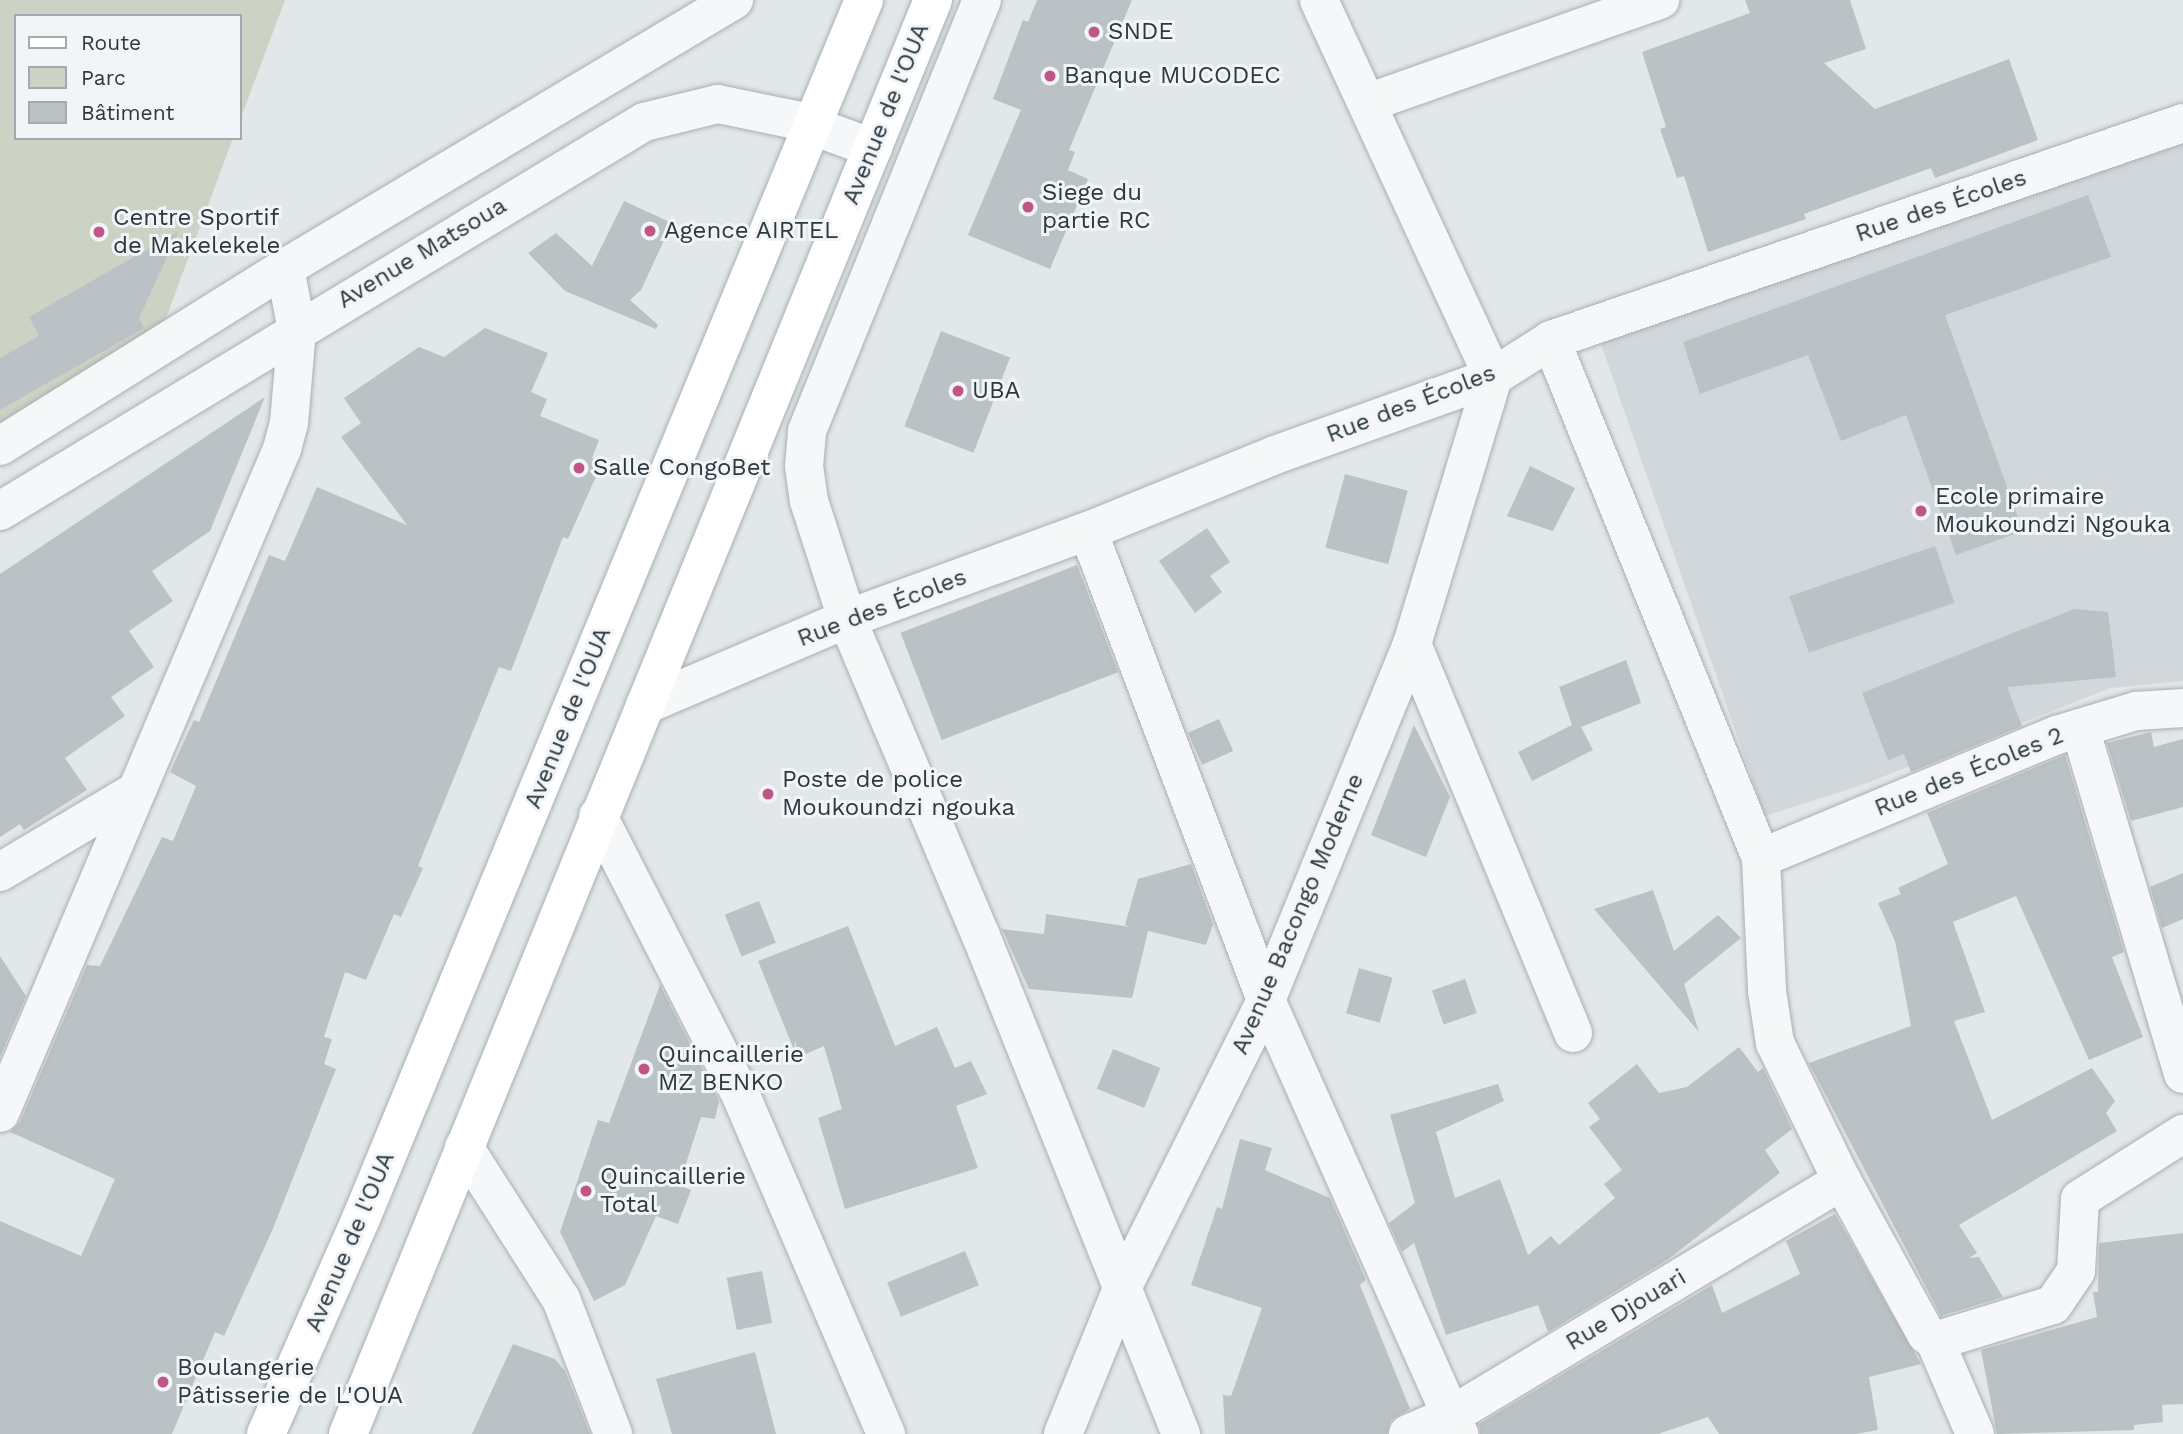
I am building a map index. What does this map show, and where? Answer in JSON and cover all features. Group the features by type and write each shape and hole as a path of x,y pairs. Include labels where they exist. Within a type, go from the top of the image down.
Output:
{"main road":[{"name":"Avenue de l'OUA","path":"265,1434 360,1221 815,126 864,0"},
{"name":"Avenue de l'OUA","path":"348,1434 933,0"}],"street":[{"path":"0,446 285,268 734,0"},
{"path":"982,0 950,72 807,432 804,467 809,501 846,619 1123,1286 1181,1434"},
{"path":"1320,0 1493,377"},
{"path":"1367,103 1660,0"},
{"path":"911,56 950,72"},
{"name":"Avenue Matsoua","path":"0,512 644,122 719,104 815,126 873,148"},
{"name":"Rue des Écoles","path":"645,705 846,619 1088,531 1275,455 1493,377 1551,340 2183,123"},
{"path":"0,1113 133,793 282,449 289,423 297,330 285,268"},
{"path":"1551,340 1761,858 1767,990 1775,1043 1842,1181 1926,1334 1936,1341 1975,1434"},
{"name":"Avenue Bacongo Moderne","path":"1063,1434 1123,1286 1266,1000 1412,644 1493,377"},
{"path":"765,413 807,432"},
{"path":"1088,531 1266,1000 1455,1424"},
{"path":"1412,644 1573,1033"},
{"name":"Rue des Écoles 2","path":"1761,858 2080,728 2136,711 2183,708"},
{"path":"2080,728 2183,1074"},
{"path":"0,872 133,793"},
{"path":"598,816 742,1098 886,1434"},
{"path":"1936,1341 2053,1306 2076,1271 2080,1199 2183,1134"},
{"path":"464,1147 561,1299 613,1434"},
{"name":"Rue Djouari","path":"1408,1434 1455,1424 1842,1181"}],"shaded area":[{"name":"Ecole primaire Moukoundzi Ngouka","path":"2183,144 2183,681 2111,688 1859,786 1765,816 1600,341"}],"green space":[{"name":"Centre Sportif de Makelekele","path":"0,0 285,0 242,115 242,14 14,14 14,140 232,140 163,326 0,425"}],"building":[{"path":"1037,0 1132,0 1069,150 1075,152 1068,170 1088,179 1050,269 968,235 1021,110 993,99 1023,20 1028,22"},
{"path":"1745,0 1850,0 1866,49 1824,63 1875,109 2009,59 2038,140 1935,178 1931,168 1804,214 1806,219 1708,252 1684,176 1677,178 1660,129 1666,127 1642,52 1750,13"},
{"path":"2088,195 2111,257 1945,315 2023,531 1956,555 1906,415 1841,441 1808,355 1700,394 1683,342"},
{"path":"624,201 672,223 641,290 630,300 658,325 656,329 565,291 528,253 556,233 592,266"},
{"path":"179,231 139,318 144,328 0,410 0,358 39,336 29,317"},
{"path":"485,328 548,353 531,392 547,399 540,416 599,440 592,458 602,463 568,539 563,537 511,671 499,667 418,866 423,868 401,917 394,914 366,980 345,972 324,1037 332,1039 324,1064 336,1069 272,1231 224,1336 215,1332 172,1434 0,1434 0,1221 81,1256 115,1179 10,1132 20,1122 87,965 100,966 162,837 173,841 196,786 170,772 194,720 199,722 269,555 285,561 317,487 407,525 341,437 361,423 344,398 419,347 444,357"},
{"name":"UBA","path":"941,331 1010,358 974,453 904,426"},
{"path":"265,397 210,531 152,571 173,601 129,631 154,667 111,697 125,716 65,758 87,790 24,830 20,824 0,837 0,574"},
{"path":"1530,466 1575,488 1553,531 1507,516"},
{"path":"1345,474 1408,491 1388,564 1325,547"},
{"path":"1207,528 1230,562 1210,576 1222,592 1195,613 1159,561"},
{"path":"1935,546 1955,603 1809,653 1789,596"},
{"path":"1077,565 1118,672 942,740 901,633"},
{"path":"2074,609 2108,612 2116,677 2007,687 2022,726 1911,772 1904,754 1888,760 1862,693"},
{"path":"1626,660 1641,703 1581,727 1593,750 1532,781 1518,752 1572,725 1559,687"},
{"path":"1219,719 1233,751 1202,765 1188,733"},
{"path":"1414,725 1450,797 1426,857 1371,835"},
{"path":"2151,732 2154,747 2183,739 2183,807 2131,821 2107,743"},
{"path":"2065,755 2124,952 2112,957 2143,1037 2089,1060 2016,896 1953,922 1985,1012 1954,1021 1992,1120 2092,1068 2115,1101 2106,1113 2117,1131 1959,1225 1977,1253 1969,1258 1979,1257 2003,1297 1941,1316 1809,1063 1911,1026 1895,941 1878,903 1901,894 1898,888 1948,864 1927,813"},
{"path":"1191,864 1213,924 1206,945 1148,931 1132,998 1029,989 1002,929 1044,934 1046,914 1130,927 1125,925 1138,879"},
{"path":"2183,873 2183,919 2162,928 2150,887"},
{"path":"1653,890 1674,951 1718,915 1741,938 1684,984 1699,1032 1594,909"},
{"path":"759,901 776,943 742,957 725,915"},
{"path":"848,926 895,1046 937,1027 955,1068 971,1061 987,1094 956,1106 978,1168 845,1209 818,1118 842,1109 824,1046 799,1057 795,1041 794,1050 758,961"},
{"path":"0,956 26,996 0,1057"},
{"path":"1359,968 1393,978 1380,1023 1346,1013"},
{"path":"1465,979 1477,1013 1444,1024 1432,990"},
{"path":"660,985 719,1101 715,1119 701,1117 679,1185 691,1190 678,1224 656,1216 625,1285 594,1301 560,1232 598,1120 609,1123"},
{"path":"1739,1047 1758,1072 1763,1068 1792,1129 1765,1150 1780,1173 1667,1260 1548,1332 1538,1305 1446,1335 1414,1243 1402,1252 1389,1223 1415,1203 1390,1115 1498,1084 1504,1101 1436,1132 1455,1198 1500,1179 1528,1255 1551,1236 1559,1245 1615,1198 1604,1184 1622,1170 1589,1127 1600,1119 1588,1103 1637,1064 1659,1093 1687,1087"},
{"path":"1113,1049 1160,1068 1144,1108 1097,1089"},
{"path":"1240,1139 1272,1148 1265,1170 1330,1198 1366,1280 1360,1285 1410,1409 1391,1420 1387,1434 1225,1434 1223,1395 1231,1396 1262,1308 1191,1285 1217,1207 1222,1209"},
{"path":"1835,1214 1921,1364 1869,1377 1878,1430 1856,1434 1719,1434 1708,1417 1658,1434 1480,1434 1479,1424 1712,1285 1722,1313 1800,1274 1786,1241"},
{"path":"2183,1233 2183,1404 2162,1405 2163,1422 2134,1425 2134,1430 1997,1434 1981,1350 2097,1317 2093,1292 2098,1292 2099,1243"},
{"path":"965,1251 979,1285 901,1317 887,1282"},
{"path":"762,1271 772,1323 737,1330 727,1278"},
{"path":"513,1344 555,1359 565,1371 590,1434 472,1434"},
{"path":"755,1352 776,1434 672,1434 656,1379"}],"place":[{"name":"SNDE","path":"1094,32"},
{"name":"Banque MUCODEC","path":"1050,76"},
{"name":"Siege du partie RC","path":"1028,207"},
{"name":"Agence AIRTEL","path":"650,231"},
{"name":"Centre Sportif de Makelekele","path":"99,232"},
{"name":"UBA","path":"958,391"},
{"name":"Salle CongoBet","path":"579,468"},
{"name":"Ecole primaire Moukoundzi Ngouka","path":"1921,511"},
{"name":"Poste de police Moukoundzi ngouka","path":"768,794"},
{"name":"Quincaillerie MZ BENKO","path":"644,1069"},
{"name":"Quincaillerie Total","path":"586,1191"},
{"name":"Boulangerie Pâtisserie de L'OUA","path":"163,1382"}]}
